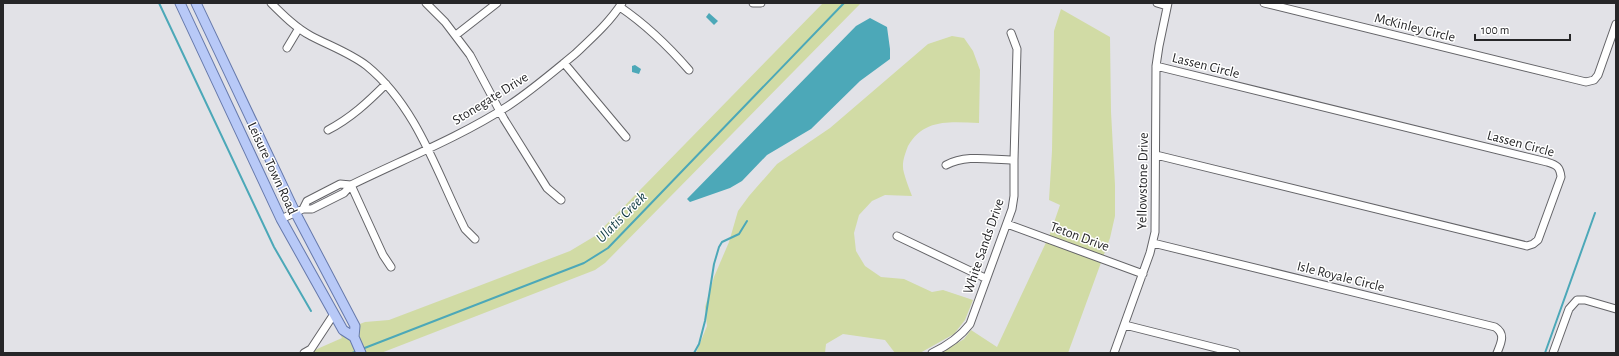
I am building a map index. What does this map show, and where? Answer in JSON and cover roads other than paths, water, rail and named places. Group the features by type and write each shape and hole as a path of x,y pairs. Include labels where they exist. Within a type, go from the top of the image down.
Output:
{"main road":[{"name":"Leisure Town Road","path":"180,3 281,219 343,330 354,337 362,353"},
{"name":"Leisure Town Road","path":"196,3 355,326 354,337"}],"street":[{"path":"271,3 299,28 311,36 366,65 386,84 404,106 427,148 466,229 475,239"},
{"path":"426,3 445,22 470,55 500,111 547,188 561,200"},
{"path":"456,36 497,3"},
{"path":"753,3 761,3"},
{"path":"1157,3 1168,5"},
{"name":"McKinley Circle","path":"1264,3 1584,82 1594,83 1616,24"},
{"name":"Stonegate Drive","path":"281,219 299,211 312,209 344,193 350,185 462,132 500,111 532,89 564,63 608,22 621,5"},
{"path":"621,5 673,52 689,70"},
{"name":"Yellowstone Drive","path":"1114,353 1153,243 1156,222 1156,66 1168,5"},
{"path":"287,48 299,28"},
{"name":"White Sands Drive","path":"932,353 964,332 970,324 985,278 1007,224 1014,196 1017,49 1011,33"},
{"path":"564,63 626,137"},
{"name":"Lassen Circle","path":"1156,66 1548,162 1564,169 1538,240 1534,247 1156,155"},
{"path":"328,130 343,122 356,112 386,84"},
{"path":"946,165 956,160 965,158 1014,160"},
{"path":"350,185 383,255 391,267"},
{"name":"Teton Drive","path":"1007,224 1143,274"},
{"path":"897,236 985,278"},
{"name":"Isle Royale Circle","path":"1153,243 1489,325 1498,329 1501,334"},
{"path":"1554,353 1569,309 1577,300 1584,300 1616,308"},
{"path":"304,353 312,349 334,314"},
{"path":"1125,325 1236,353"},
{"path":"1497,353 1502,340 1501,334 1509,330"}],"water":[{"path":"709,13 718,21 714,25 706,17"},
{"path":"870,18 887,27 890,59 860,81 811,129 767,155 742,181 730,188 690,202 687,199 856,26"},
{"path":"635,65 641,69 639,74 632,72 632,66"}],"waterway":[{"path":"159,3 274,247 311,311"},
{"name":"Ulatis Creek","path":"362,349 584,263 608,248 844,3"},
{"path":"1545,353 1595,213"},
{"path":"694,353 699,344 705,321 714,264 719,247 722,242 739,234 747,221"},
{"name":"Ulatis Creek","path":"352,353 358,351"}]}
